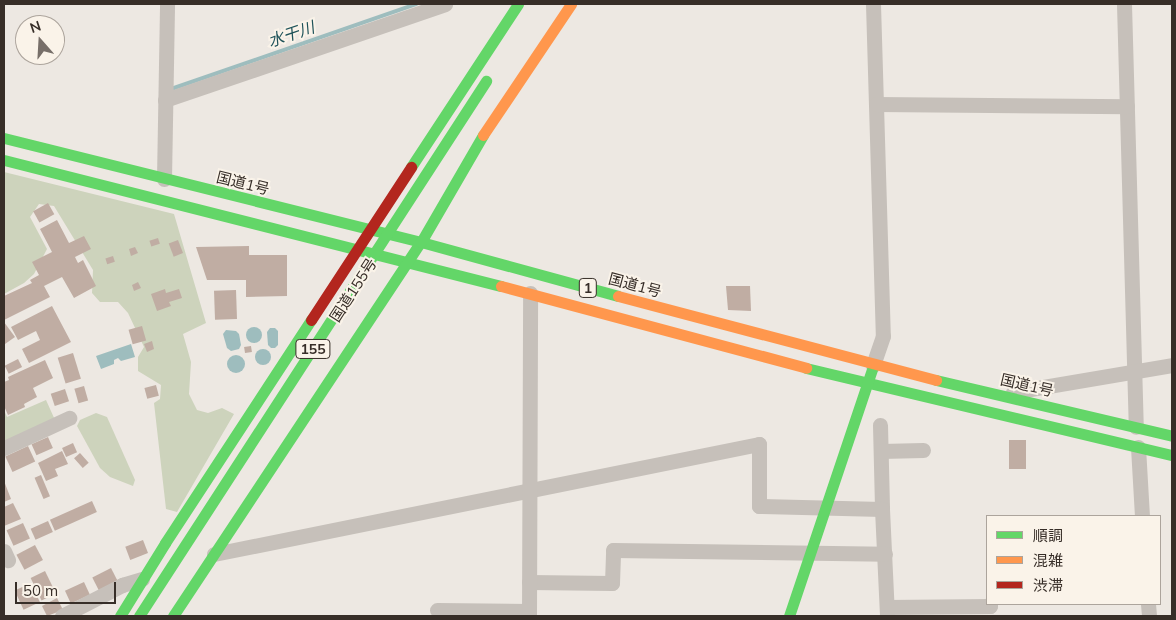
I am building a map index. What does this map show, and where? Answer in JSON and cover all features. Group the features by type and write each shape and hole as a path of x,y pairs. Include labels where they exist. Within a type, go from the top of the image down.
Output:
{"main road":[{"name":"155","path":"120,616 165,543 359,250 518,4"},
{"path":"440,184 558,4"},
{"name":"155","path":"178,613 213,554 421,242 474,149 571,4"},
{"name":"国道155号","path":"139,616 489,78"},
{"name":"国道1号","path":"4,138 421,242 874,365 1172,436"},
{"name":"1","path":"4,160 408,261 867,384 1172,455"},
{"name":"国道155号","path":"386,268 413,226"},
{"path":"789,616 874,365"}],"street":[{"path":"164,179 167,4"},
{"path":"165,100 445,4"},
{"path":"873,4 883,336 874,365"},
{"path":"1124,4 1136,427"},
{"path":"876,104 1127,106"},
{"path":"438,610 529,614 530,293"},
{"path":"999,394 1172,365"},
{"path":"4,448 69,418"},
{"path":"880,425 887,612 990,605"},
{"path":"213,554 529,492 758,444 759,506 882,509"},
{"path":"1138,448 1142,515"},
{"path":"881,451 922,450"},
{"path":"165,543 178,613"},
{"path":"529,582 612,583 613,550 885,554"},
{"path":"62,616 122,585 144,578"}],"green space":[{"path":"4,172 174,214 206,323 183,334 191,362 189,394 197,410 208,413 222,408 234,414 177,512 166,509 154,403 160,399 161,385 138,371 138,357 144,347 128,313 118,302 100,302 92,293 93,270 54,206 39,204 30,217 47,249 34,274 24,283 4,294"},
{"path":"46,400 55,420 4,442 4,410 7,417"},
{"path":"96,413 107,417 135,480 133,486 110,477 100,468 77,426 80,420"}],"water":[{"path":"251,327 257,327 262,332 260,341 251,343 246,338 246,332"},
{"path":"270,328 275,328 278,331 278,345 275,348 271,348 268,345 267,332"},
{"path":"226,330 236,331 239,334 241,345 239,349 231,351 227,348 223,334"},
{"path":"131,344 135,357 121,361 118,358 114,360 114,364 101,369 96,356"},
{"path":"263,349 269,351 271,357 269,363 263,365 257,363 255,357 257,351"},
{"path":"232,355 240,355 245,360 243,371 232,373 227,368 227,360"}],"building":[{"path":"48,203 54,214 39,223 33,211"},
{"path":"57,220 69,243 84,236 91,249 75,257 78,263 83,260 96,286 74,298 62,277 44,286 50,297 4,320 4,296 32,283 30,280 39,275 32,262 52,252 40,229"},
{"path":"158,238 160,244 151,246 149,241"},
{"path":"178,240 183,253 174,257 169,244"},
{"path":"249,246 249,255 287,255 287,296 246,297 246,280 207,280 196,247"},
{"path":"135,247 138,253 131,256 129,249"},
{"path":"113,256 115,262 107,264 105,258"},
{"path":"138,282 141,288 134,291 132,285"},
{"path":"726,286 750,286 751,311 728,310"},
{"path":"165,289 166,293 179,289 182,298 169,302 171,306 157,311 151,294"},
{"path":"236,290 237,319 215,320 214,291"},
{"path":"52,306 71,342 29,363 22,349 40,340 36,331 18,340 11,327"},
{"path":"4,322 15,337 5,344 4,343"},
{"path":"142,326 146,340 133,344 129,330"},
{"path":"152,341 154,349 147,352 144,344"},
{"path":"251,346 252,352 245,353 244,347"},
{"path":"73,353 81,379 66,383 58,358"},
{"path":"18,359 22,367 9,374 5,366"},
{"path":"45,360 53,378 33,388 37,397 24,404 25,407 8,415 4,406 4,382 9,380 8,377"},
{"path":"156,385 159,396 147,399 144,388"},
{"path":"84,386 88,400 79,403 74,389"},
{"path":"65,389 69,401 55,406 51,394"},
{"path":"48,437 53,448 36,455 32,444"},
{"path":"1009,440 1026,440 1026,469 1009,469"},
{"path":"73,443 77,452 66,457 62,448"},
{"path":"28,446 35,461 13,472 5,457"},
{"path":"62,451 68,464 55,469 58,476 46,481 38,463"},
{"path":"80,453 89,463 83,468 74,458"},
{"path":"41,475 50,496 44,499 35,478"},
{"path":"4,481 11,499 4,502"},
{"path":"92,501 97,512 55,531 50,520"},
{"path":"13,503 21,519 4,526 4,507"},
{"path":"48,521 53,532 36,540 31,529"},
{"path":"23,523 30,539 13,546 7,530"},
{"path":"143,540 148,553 130,560 125,547"},
{"path":"35,545 43,560 24,570 16,555"},
{"path":"111,568 118,582 100,592 92,578"},
{"path":"45,571 56,593 42,600 31,578"},
{"path":"84,582 90,595 71,604 65,591"},
{"path":"31,583 40,602 24,610 15,591"},
{"path":"57,598 63,610 47,616 42,606"}],"waterway":[{"name":"水干川","path":"174,88 416,4"}],"traffic: fast":[{"path":"411,167 518,4"},
{"path":"139,616 486,81"},
{"path":"173,616 421,242 483,135"},
{"path":"4,138 421,242 618,296"},
{"path":"4,160 501,286"},
{"path":"120,616 165,543 311,320"},
{"path":"806,368 1172,455"},
{"path":"789,616 872,370"},
{"path":"936,380 1172,436"}],"traffic: slow":[{"path":"483,135 571,4"},
{"path":"501,286 806,368"},
{"path":"618,296 936,380"}],"traffic: jam":[{"path":"311,320 411,167"}]}
